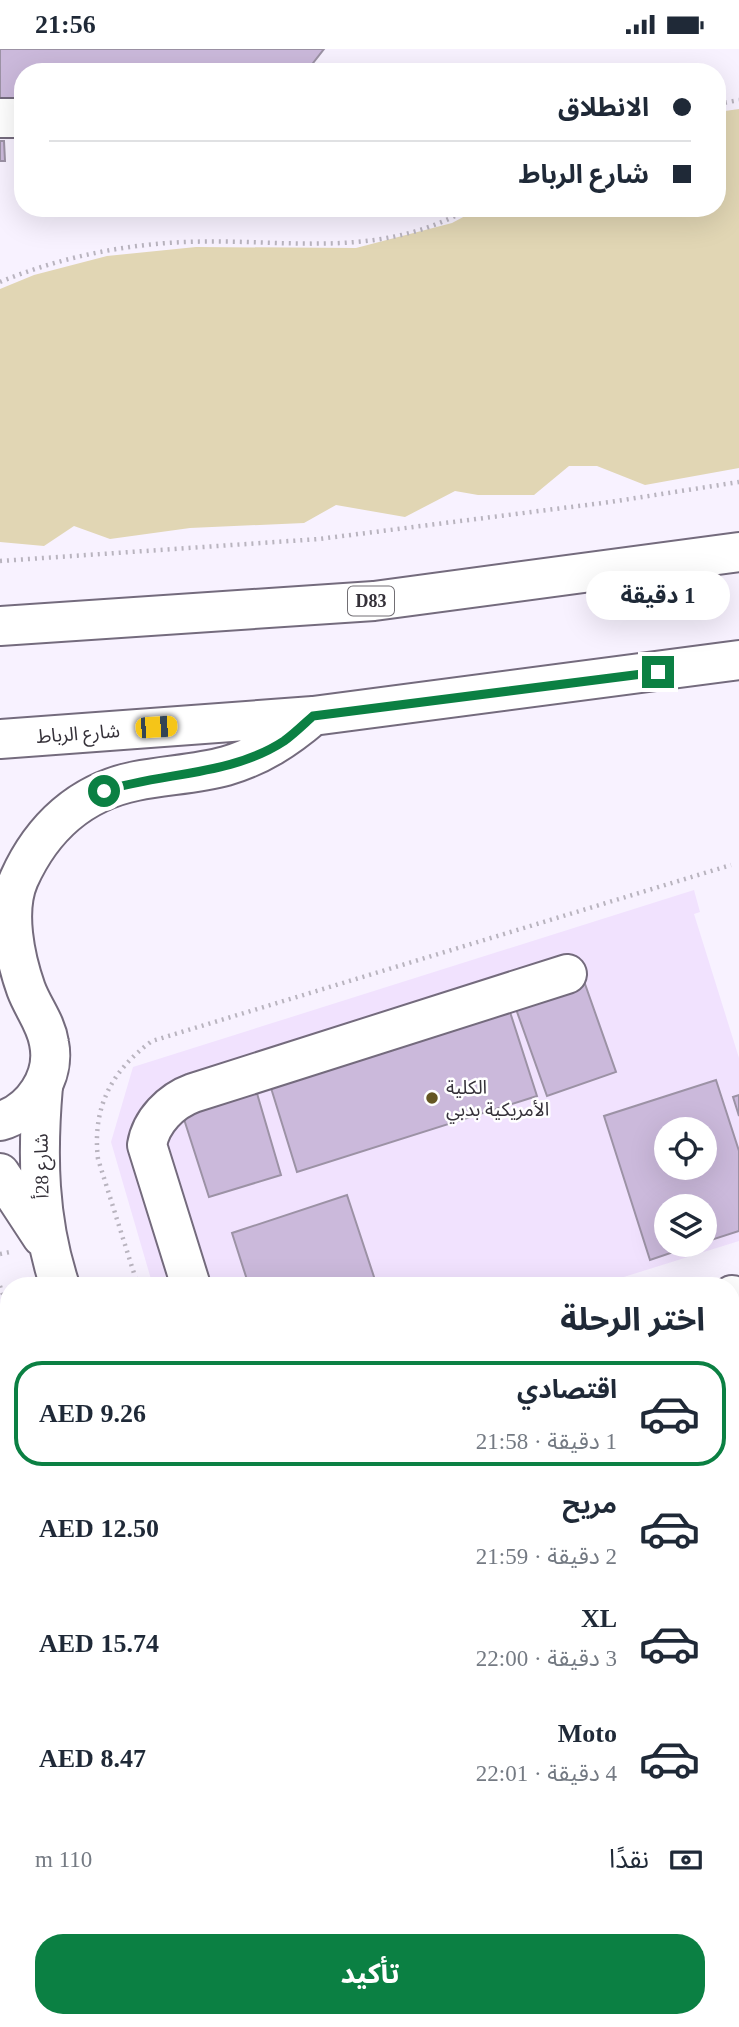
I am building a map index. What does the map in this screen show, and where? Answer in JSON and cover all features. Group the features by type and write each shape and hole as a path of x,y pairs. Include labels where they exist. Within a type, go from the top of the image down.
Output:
{"main road":[{"name":"D83","path":"0,626 374,601 739,550"},
{"name":"شارع الرباط","path":"0,739 313,716 739,660"},
{"name":"شارع 28أ","path":"57,1277 47,1245 39,1166 43,1086 50,1066 50,1044 27,991 16,955 13,920 17,883 34,849 50,828 75,806 104,791 135,781 224,767 284,741 313,716"},
{"path":"188,1277 147,1145 149,1134 170,1106 193,1093 567,974"},
{"path":"0,1121 27,1107 43,1086"},
{"name":"شارع 28أ","path":"0,1173 47,1245"}],"path":[{"path":"0,282 28,271 107,251 174,243 361,244 454,217"},
{"path":"0,561 319,539 610,502 739,482"}],"shaded area":[{"path":"739,109 739,468 645,485 597,466 569,466 534,495 478,495 455,491 405,517 336,505 304,523 190,528 110,539 74,526 44,546 0,542 0,289 34,275 107,256 196,247 356,248 452,223 463,217 726,217 726,111"},
{"name":"الكلية الأمريكية بدبي","path":"694,890 700,912 694,914 739,1058 739,1241 717,1248 717,1194 654,1194 654,1257 688,1257 624,1277 150,1277 111,1142 133,1067"}],"building":[{"path":"0,49 324,49 313,63 14,63 14,101 0,100"},
{"path":"0,141 4,141 5,161 0,161"},
{"path":"585,984 616,1072 547,1096 516,1009"},
{"path":"510,1012 537,1096 297,1172 271,1088"},
{"path":"716,1080 739,1151 739,1231 717,1238 717,1194 654,1194 654,1257 659,1257 650,1260 604,1116"},
{"path":"256,1090 281,1175 209,1197 182,1113"},
{"path":"739,1095 739,1116 733,1097"},
{"path":"347,1195 374,1277 246,1277 232,1233"}],"place":[{"name":"الكلية الأمريكية بدبي","path":"432,1098"}],"route":[{"path":"104,791 135,781 224,767 255,756 284,741 313,716 658,672"}]}
